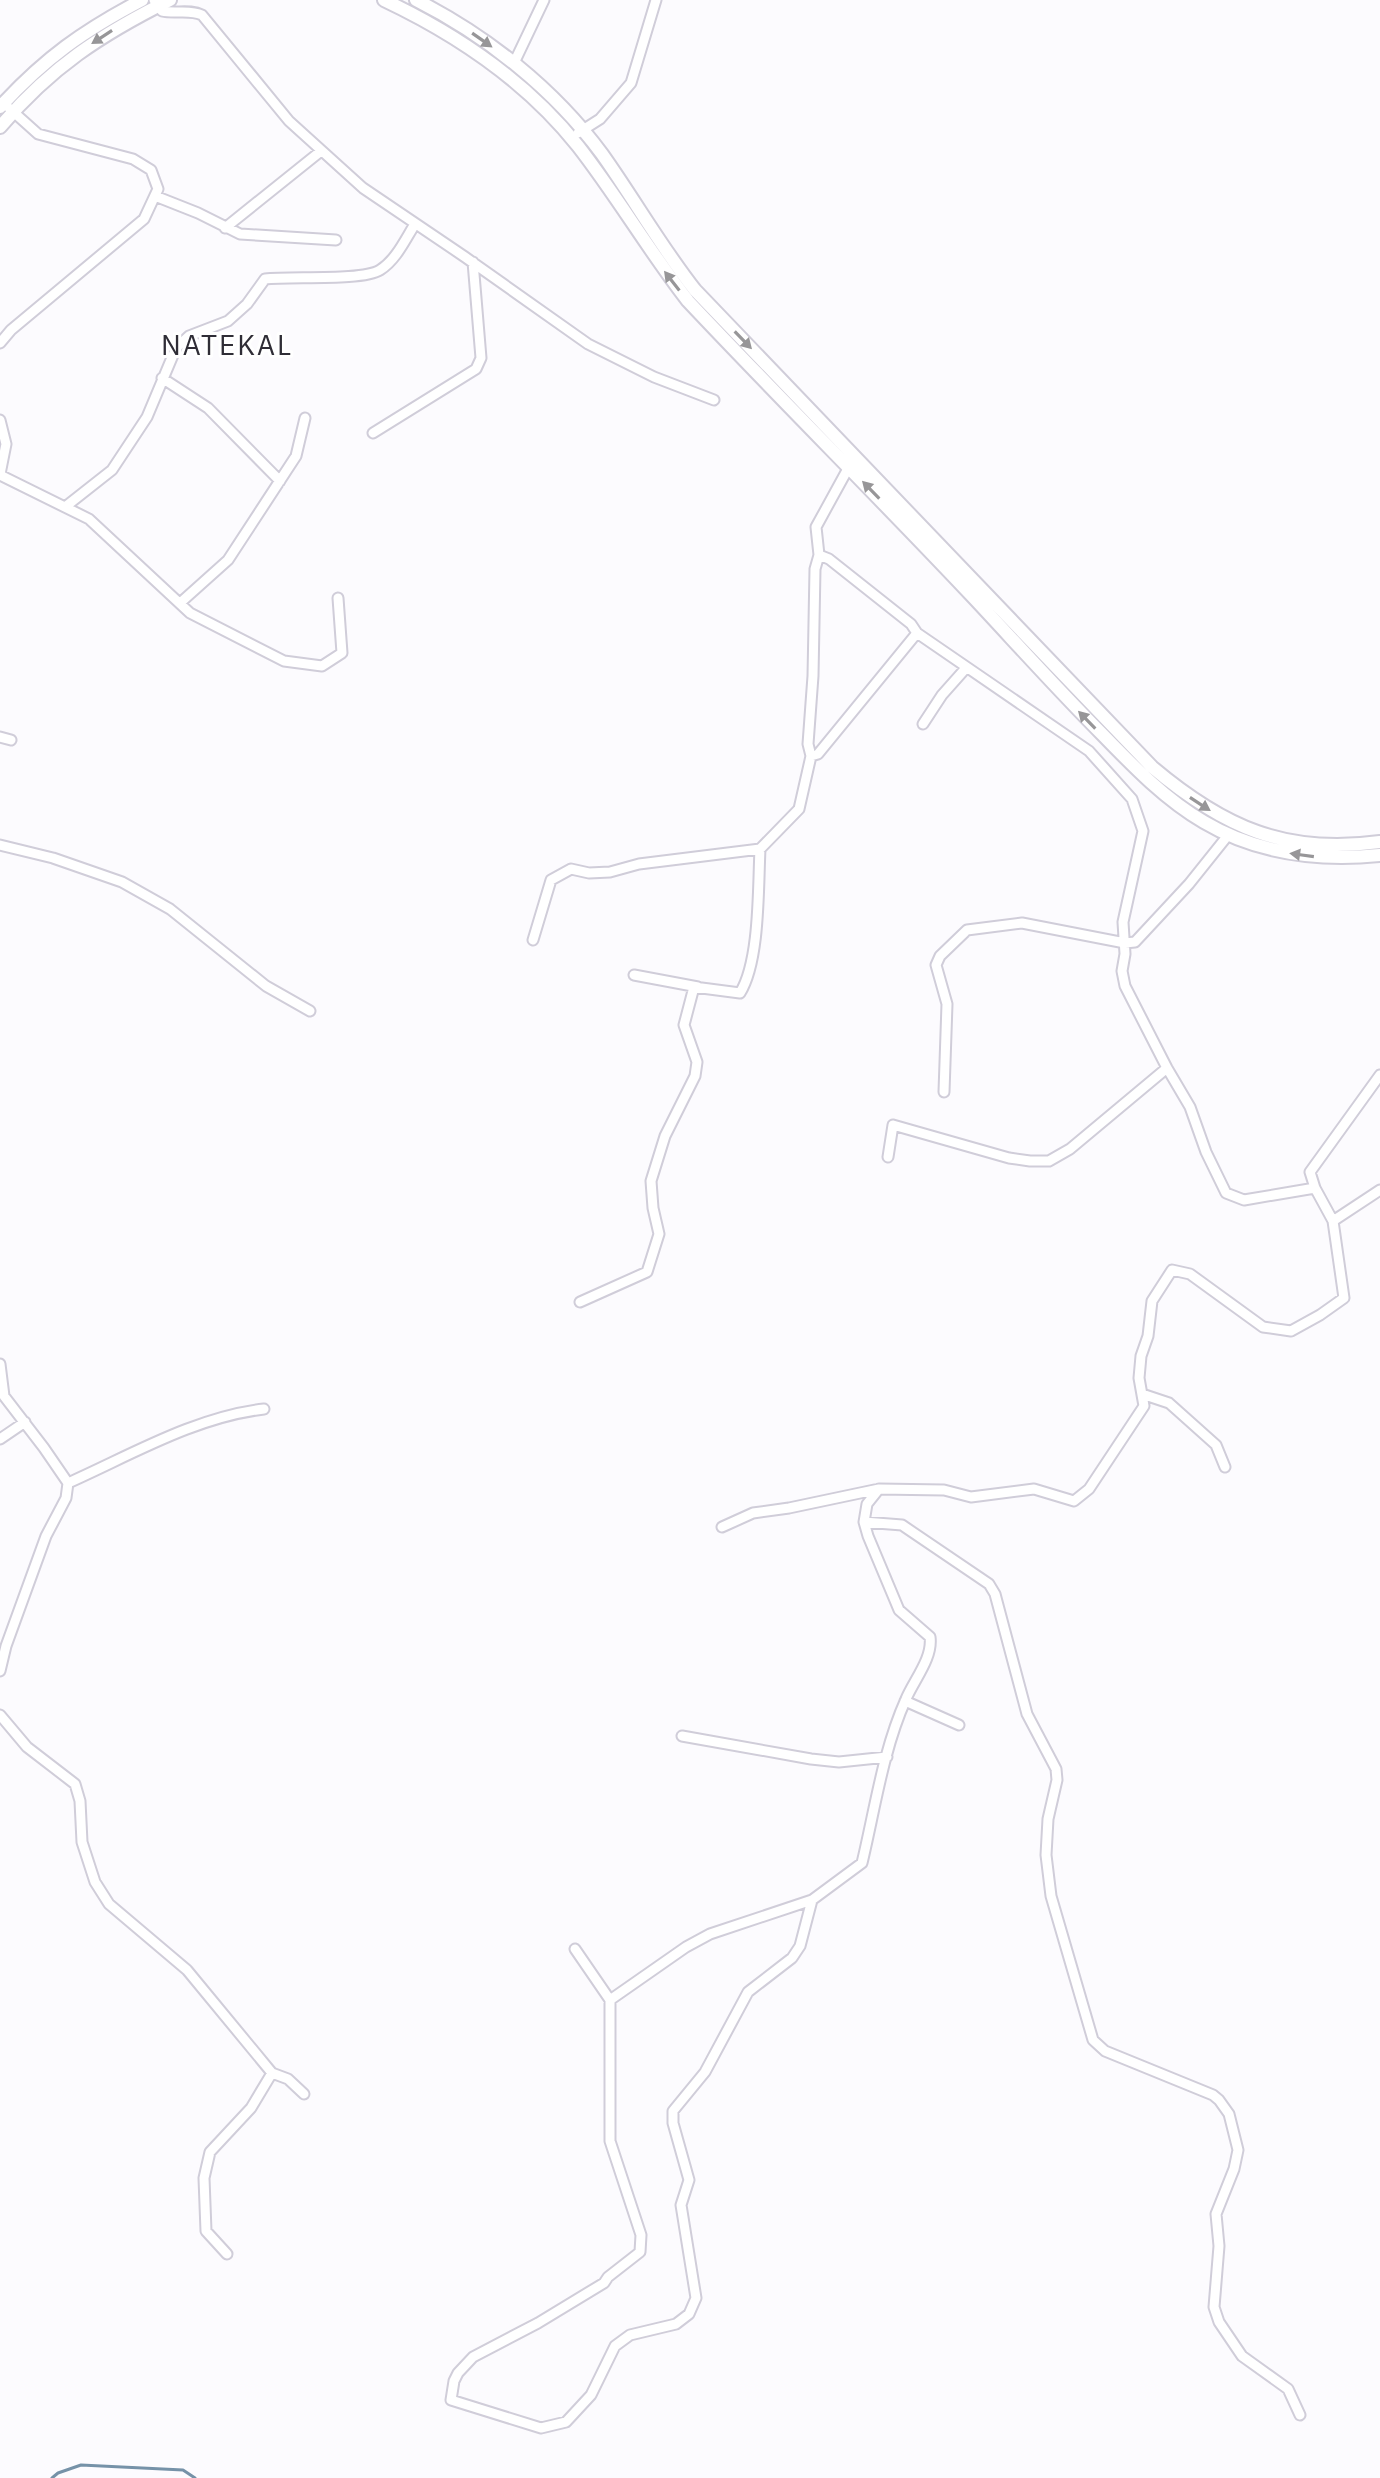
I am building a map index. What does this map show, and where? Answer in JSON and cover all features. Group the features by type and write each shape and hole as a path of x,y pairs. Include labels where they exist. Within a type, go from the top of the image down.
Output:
{"main road":[{"path":"0,127 6,107 49,58 108,18 142,0"},
{"path":"6,107 76,54 155,3 170,0"},
{"path":"384,0 467,45 526,91 569,136 688,301 852,461 1152,767 1203,807 1236,824 1283,840 1336,845 1380,842"},
{"path":"416,0 455,21 514,63 584,132 695,290 1122,755 1167,796 1204,822 1270,849 1290,854 1341,858 1380,855"}],"street":[{"path":"514,63 544,0"},
{"path":"569,136 584,132 618,101 631,83 656,0"},
{"path":"155,3 168,12 192,11 202,15 289,121 363,188 588,344 654,377 714,400"},
{"path":"0,343 11,330 144,219 158,189 151,170 133,159 38,134 6,107"},
{"path":"225,228 321,151"},
{"path":"155,196 240,234 336,240"},
{"path":"65,507 112,470 147,417 176,348 189,336 228,321 247,304 265,279 347,277 378,272 398,253 415,224"},
{"path":"373,433 476,369 481,358 473,262"},
{"path":"162,378 208,408 280,481"},
{"path":"180,603 228,560 296,456 305,418"},
{"path":"0,420 6,444 0,474 89,519 190,613 284,661 322,666 342,653 338,598"},
{"path":"533,940 551,880 571,869 589,873 610,872 639,864 760,849 799,809 811,756 808,744 815,569 819,555 816,527 852,461"},
{"path":"819,555 829,559 911,624 917,633 1089,751 1132,799 1143,831 1123,922 1125,954 1122,971 1125,986 1190,1107 1206,1152 1226,1193 1244,1200 1315,1188"},
{"path":"811,756 818,754 917,633"},
{"path":"923,724 942,695 966,668"},
{"path":"0,737 11,740"},
{"path":"944,1092 947,1004 936,965 940,956 967,930 1022,923 1125,943 1135,942 1155,923 1229,834"},
{"path":"0,845 53,858 122,882 170,909 266,986 310,1011"},
{"path":"634,975 740,993 747,981 756,921 760,849"},
{"path":"580,1302 647,1272 659,1234 651,1181 665,1136 695,1076 697,1062 684,1025 694,987"},
{"path":"888,1157 893,1125 1009,1158 1049,1161 1070,1149 1167,1068"},
{"path":"722,1527 753,1513 879,1489 944,1490 971,1497 1034,1489 1074,1501 1089,1489 1144,1406 1139,1378 1152,1301 1172,1270 1190,1274 1263,1327 1291,1331 1344,1298 1333,1221 1310,1172 1380,1075"},
{"path":"1333,1221 1380,1190"},
{"path":"0,1364 4,1396 68,1483 66,1498 46,1536 0,1671"},
{"path":"1142,1394 1169,1403 1216,1445 1225,1467"},
{"path":"68,1483 198,1425 264,1409"},
{"path":"0,1439 25,1422"},
{"path":"610,2000 686,1947 710,1934 812,1900 862,1863 887,1757 905,1701 932,1648 930,1637 899,1610 864,1522 867,1504 879,1489"},
{"path":"864,1522 902,1525 989,1584 995,1594 1027,1714 1056,1769 1046,1855 1051,1896 1093,2040 1105,2051 1213,2095 1229,2114 1238,2150 1216,2214 1219,2246 1214,2307 1219,2322 1242,2356 1288,2389 1300,2415"},
{"path":"905,1701 959,1725"},
{"path":"0,1715 27,1747 75,1784 80,1801 82,1842 95,1882 109,1904 187,1970 272,2073 288,2079 304,2094"},
{"path":"682,1736 839,1762 887,1757"},
{"path":"575,1949 610,2000 610,2141 641,2235 640,2252 604,2283 473,2357 458,2373 451,2400 541,2428 566,2422 591,2395 615,2346 630,2335 676,2324 689,2314 696,2298 681,2205 689,2180 673,2123 673,2111 705,2072 748,1992 792,1958 800,1946 812,1900"},
{"path":"227,2254 206,2231 204,2178 210,2152 251,2108 272,2073"}],"waterway":[{"path":"52,2478 81,2465 183,2470 195,2478"}],"district":[{"name":"NATEKAL","path":"227,345"}]}
